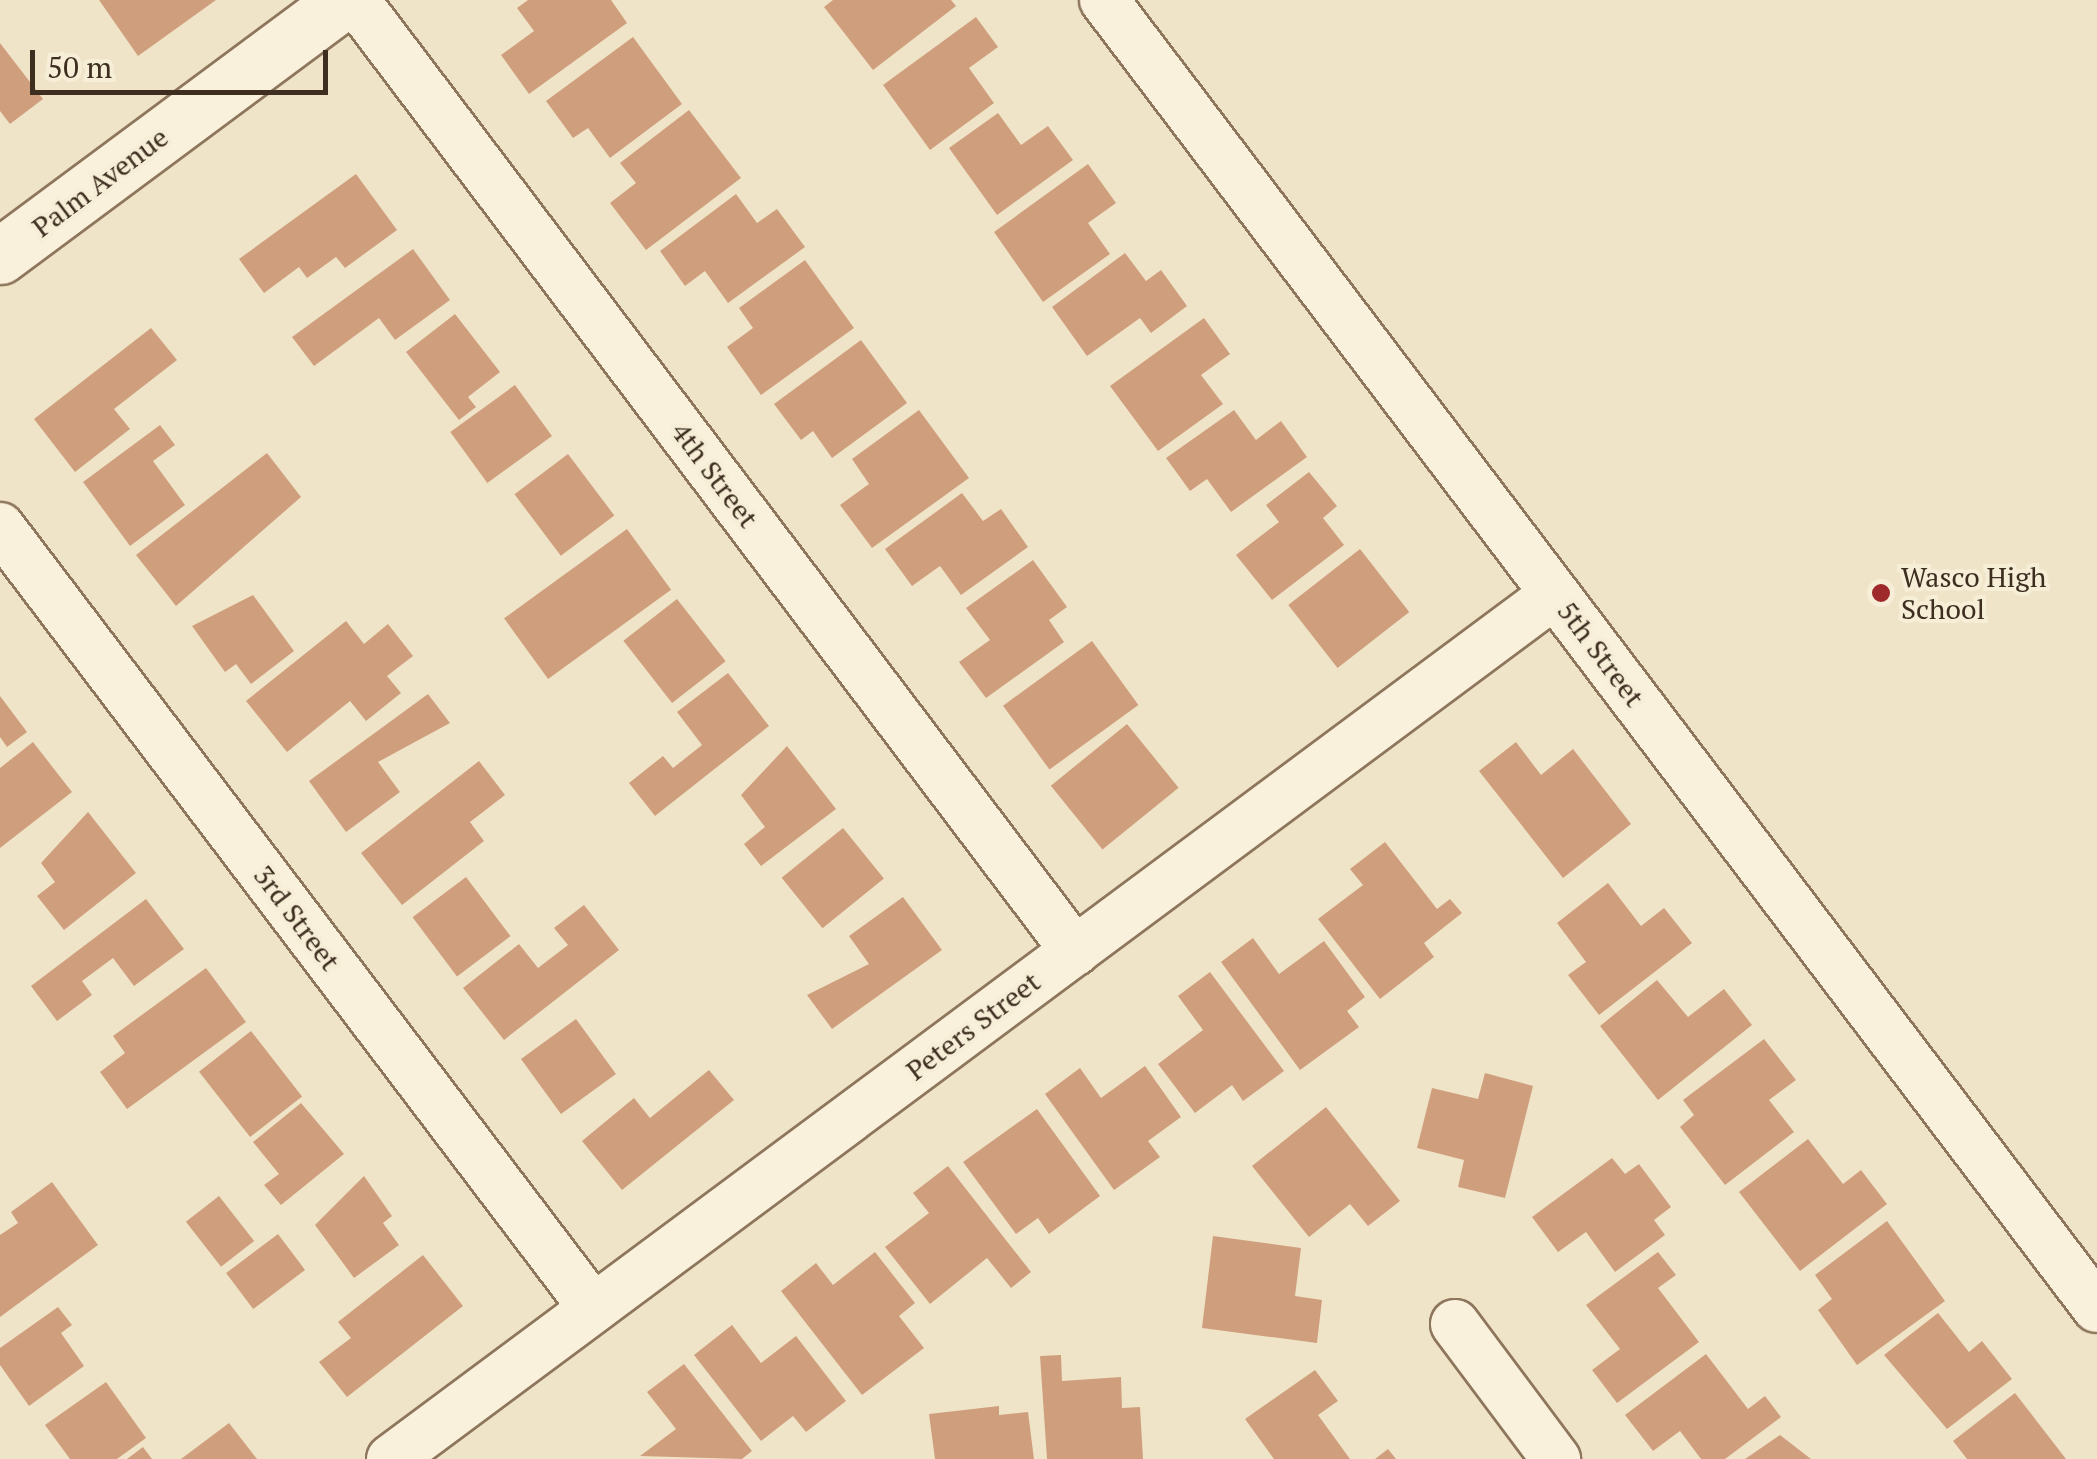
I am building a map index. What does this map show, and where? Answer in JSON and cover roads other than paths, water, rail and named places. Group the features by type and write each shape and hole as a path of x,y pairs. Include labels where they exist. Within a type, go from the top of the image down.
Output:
{"main road":[{"name":"Palm Avenue","path":"0,256 346,0"}],"street":[{"name":"4th Street","path":"355,0 1075,951"},
{"name":"5th Street","path":"1104,0 2097,1308"},
{"name":"3rd Street","path":"0,527 593,1308"},
{"name":"Peters Street","path":"390,1459 1555,594"},
{"path":"1455,1324 1556,1459"}],"place":[{"name":"Wasco High School","path":"1881,593"}]}
